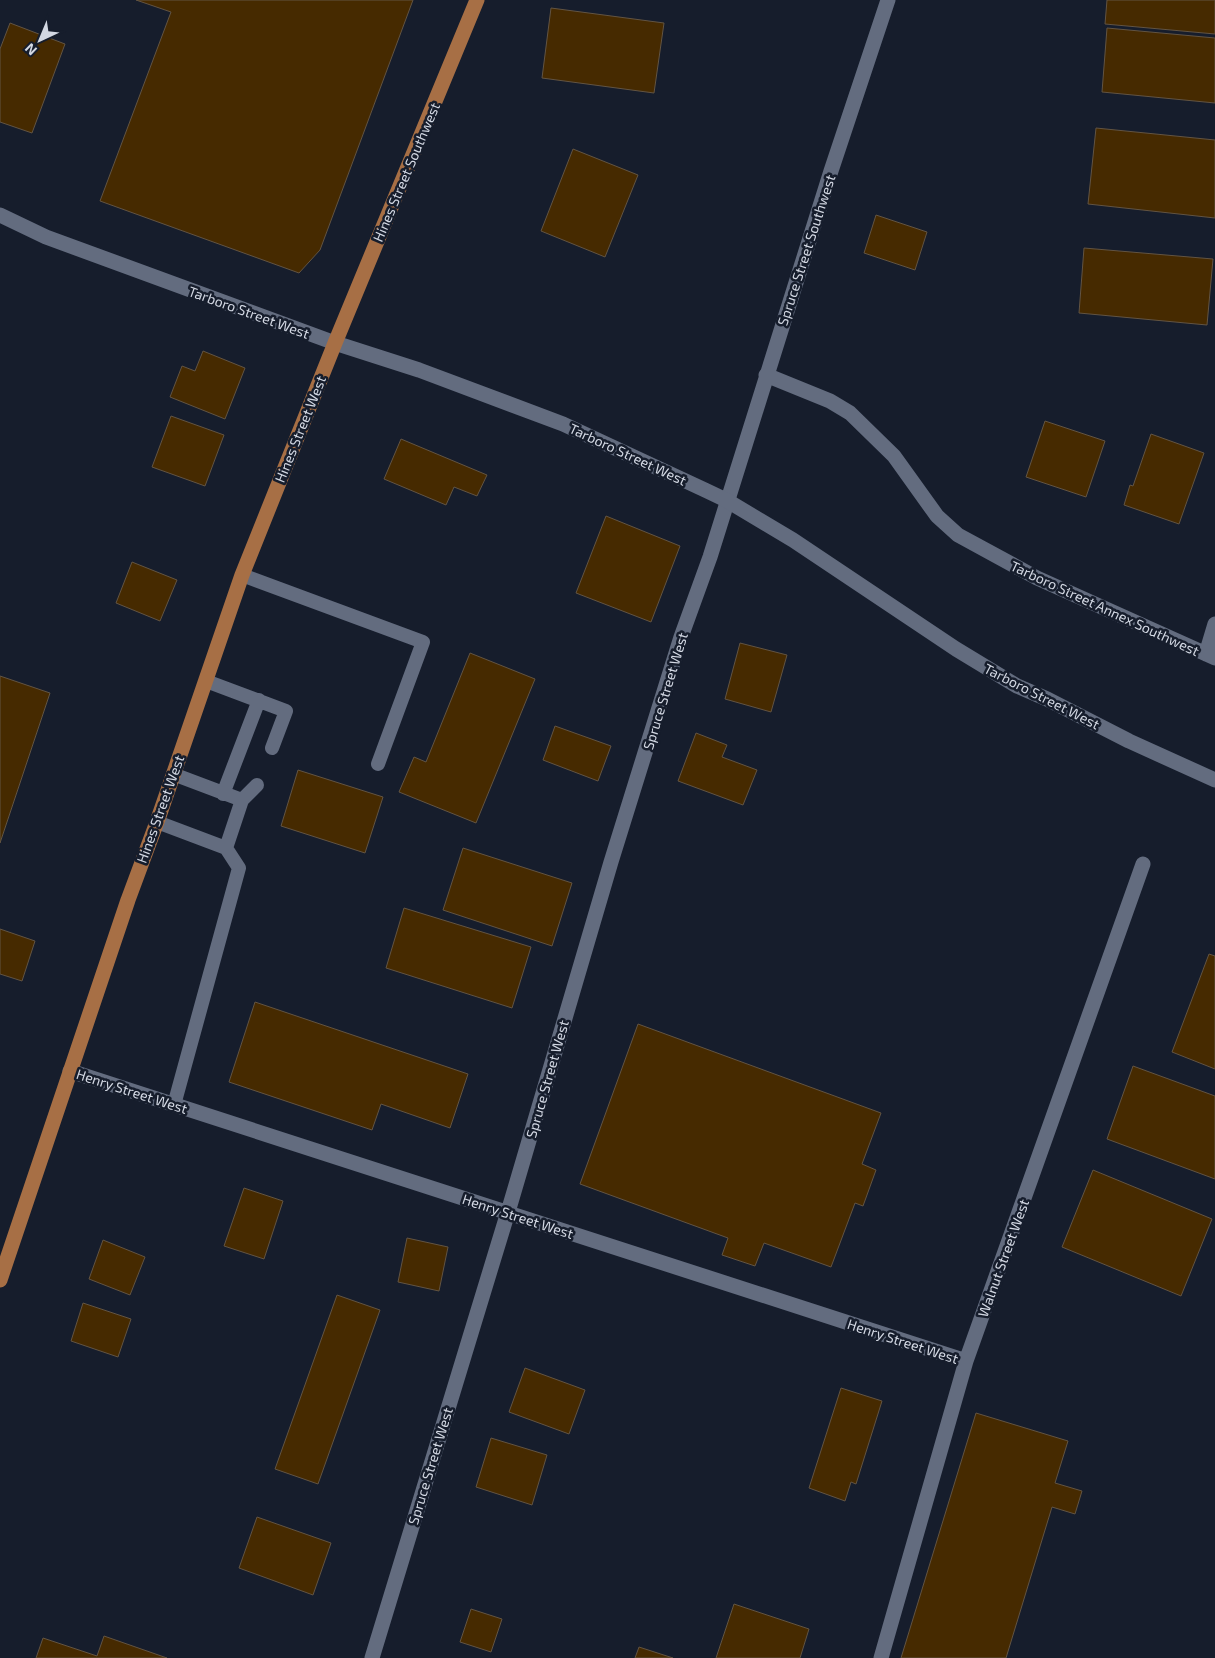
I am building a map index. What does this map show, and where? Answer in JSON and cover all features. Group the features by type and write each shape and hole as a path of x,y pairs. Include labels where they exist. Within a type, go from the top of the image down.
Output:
{"main road":[{"name":"Hines Street Southwest","path":"335,343 477,0"},
{"name":"Hines Street West","path":"0,1280 128,900 157,822 242,575 335,343"}],"street":[{"name":"Spruce Street Southwest","path":"726,500 831,171 888,0"},
{"name":"Tarboro Street West","path":"0,215 46,237 335,343 419,370 563,424 726,500 793,540 956,649 1017,686 1047,699 1129,741 1215,780"},
{"name":"Tarboro Street Annex Southwest","path":"766,375 830,401 850,414 894,456 937,516 958,534 1037,578 1211,656"},
{"name":"Spruce Street West","path":"372,1658 508,1212 617,843 681,637 710,557 726,500"},
{"path":"1211,656 1215,624"},
{"name":"Walnut Street West","path":"881,1658 966,1361 1143,864"},
{"name":"Henry Street West","path":"70,1071 966,1361"}],"lane":[{"path":"242,575 423,642 378,764"},
{"path":"206,681 286,711 272,748"},
{"path":"223,794 259,700"},
{"path":"173,774 242,800"},
{"path":"226,848 242,800 257,785"},
{"path":"157,822 226,848 239,868 174,1105"}],"building":[{"path":"136,0 413,0 320,250 299,273 100,201 171,12"},
{"path":"1107,0 1215,0 1215,34 1105,24"},
{"path":"551,8 664,23 654,93 542,78"},
{"path":"10,23 65,44 32,133 0,122 0,49"},
{"path":"1107,28 1215,38 1215,103 1102,92"},
{"path":"1096,128 1215,140 1215,218 1088,204"},
{"path":"573,149 638,175 605,257 541,231"},
{"path":"876,215 927,232 915,270 864,253"},
{"path":"1084,248 1213,259 1207,325 1079,313"},
{"path":"203,351 245,368 225,419 170,397 182,366 195,371"},
{"path":"171,416 224,435 205,486 152,467"},
{"path":"1045,421 1105,441 1086,497 1026,477"},
{"path":"1151,434 1204,453 1179,524 1124,505 1130,485 1133,486"},
{"path":"401,439 487,475 477,496 454,487 446,505 384,479"},
{"path":"606,516 680,546 651,622 576,593"},
{"path":"132,562 177,580 160,621 116,603"},
{"path":"740,643 787,655 771,712 725,699"},
{"path":"470,653 535,679 476,823 399,792 414,757 426,762"},
{"path":"0,676 50,693 0,843"},
{"path":"555,726 611,746 598,781 543,760"},
{"path":"696,733 727,745 722,757 757,770 743,805 678,781"},
{"path":"298,770 383,797 365,853 281,826"},
{"path":"463,848 572,883 552,946 443,910"},
{"path":"404,908 531,947 512,1008 386,968"},
{"path":"0,929 35,941 22,981 0,974"},
{"path":"1209,954 1215,956 1215,1069 1172,1052"},
{"path":"255,1002 468,1074 450,1128 381,1104 372,1130 229,1082"},
{"path":"638,1024 881,1113 862,1164 876,1170 863,1206 855,1203 831,1267 764,1243 755,1266 722,1255 728,1238 580,1184"},
{"path":"1133,1066 1215,1096 1215,1179 1107,1139"},
{"path":"1093,1170 1212,1219 1181,1296 1062,1247"},
{"path":"244,1188 283,1201 264,1259 224,1246"},
{"path":"407,1238 448,1247 439,1291 398,1282"},
{"path":"103,1240 145,1257 130,1295 89,1279"},
{"path":"337,1295 380,1310 318,1484 275,1469"},
{"path":"83,1303 131,1319 118,1357 71,1341"},
{"path":"525,1368 585,1390 569,1434 509,1412"},
{"path":"841,1388 882,1401 856,1484 851,1482 845,1501 809,1488"},
{"path":"976,1413 1068,1441 1055,1483 1082,1491 1075,1514 1052,1507 1006,1658 901,1658"},
{"path":"491,1438 547,1455 532,1505 476,1487"},
{"path":"257,1517 331,1543 313,1595 239,1568"},
{"path":"734,1604 809,1629 800,1658 716,1658"},
{"path":"471,1609 502,1619 491,1652 460,1642"},
{"path":"104,1636 167,1658 36,1658 43,1638 97,1656"},
{"path":"639,1647 673,1658 635,1658"}]}
